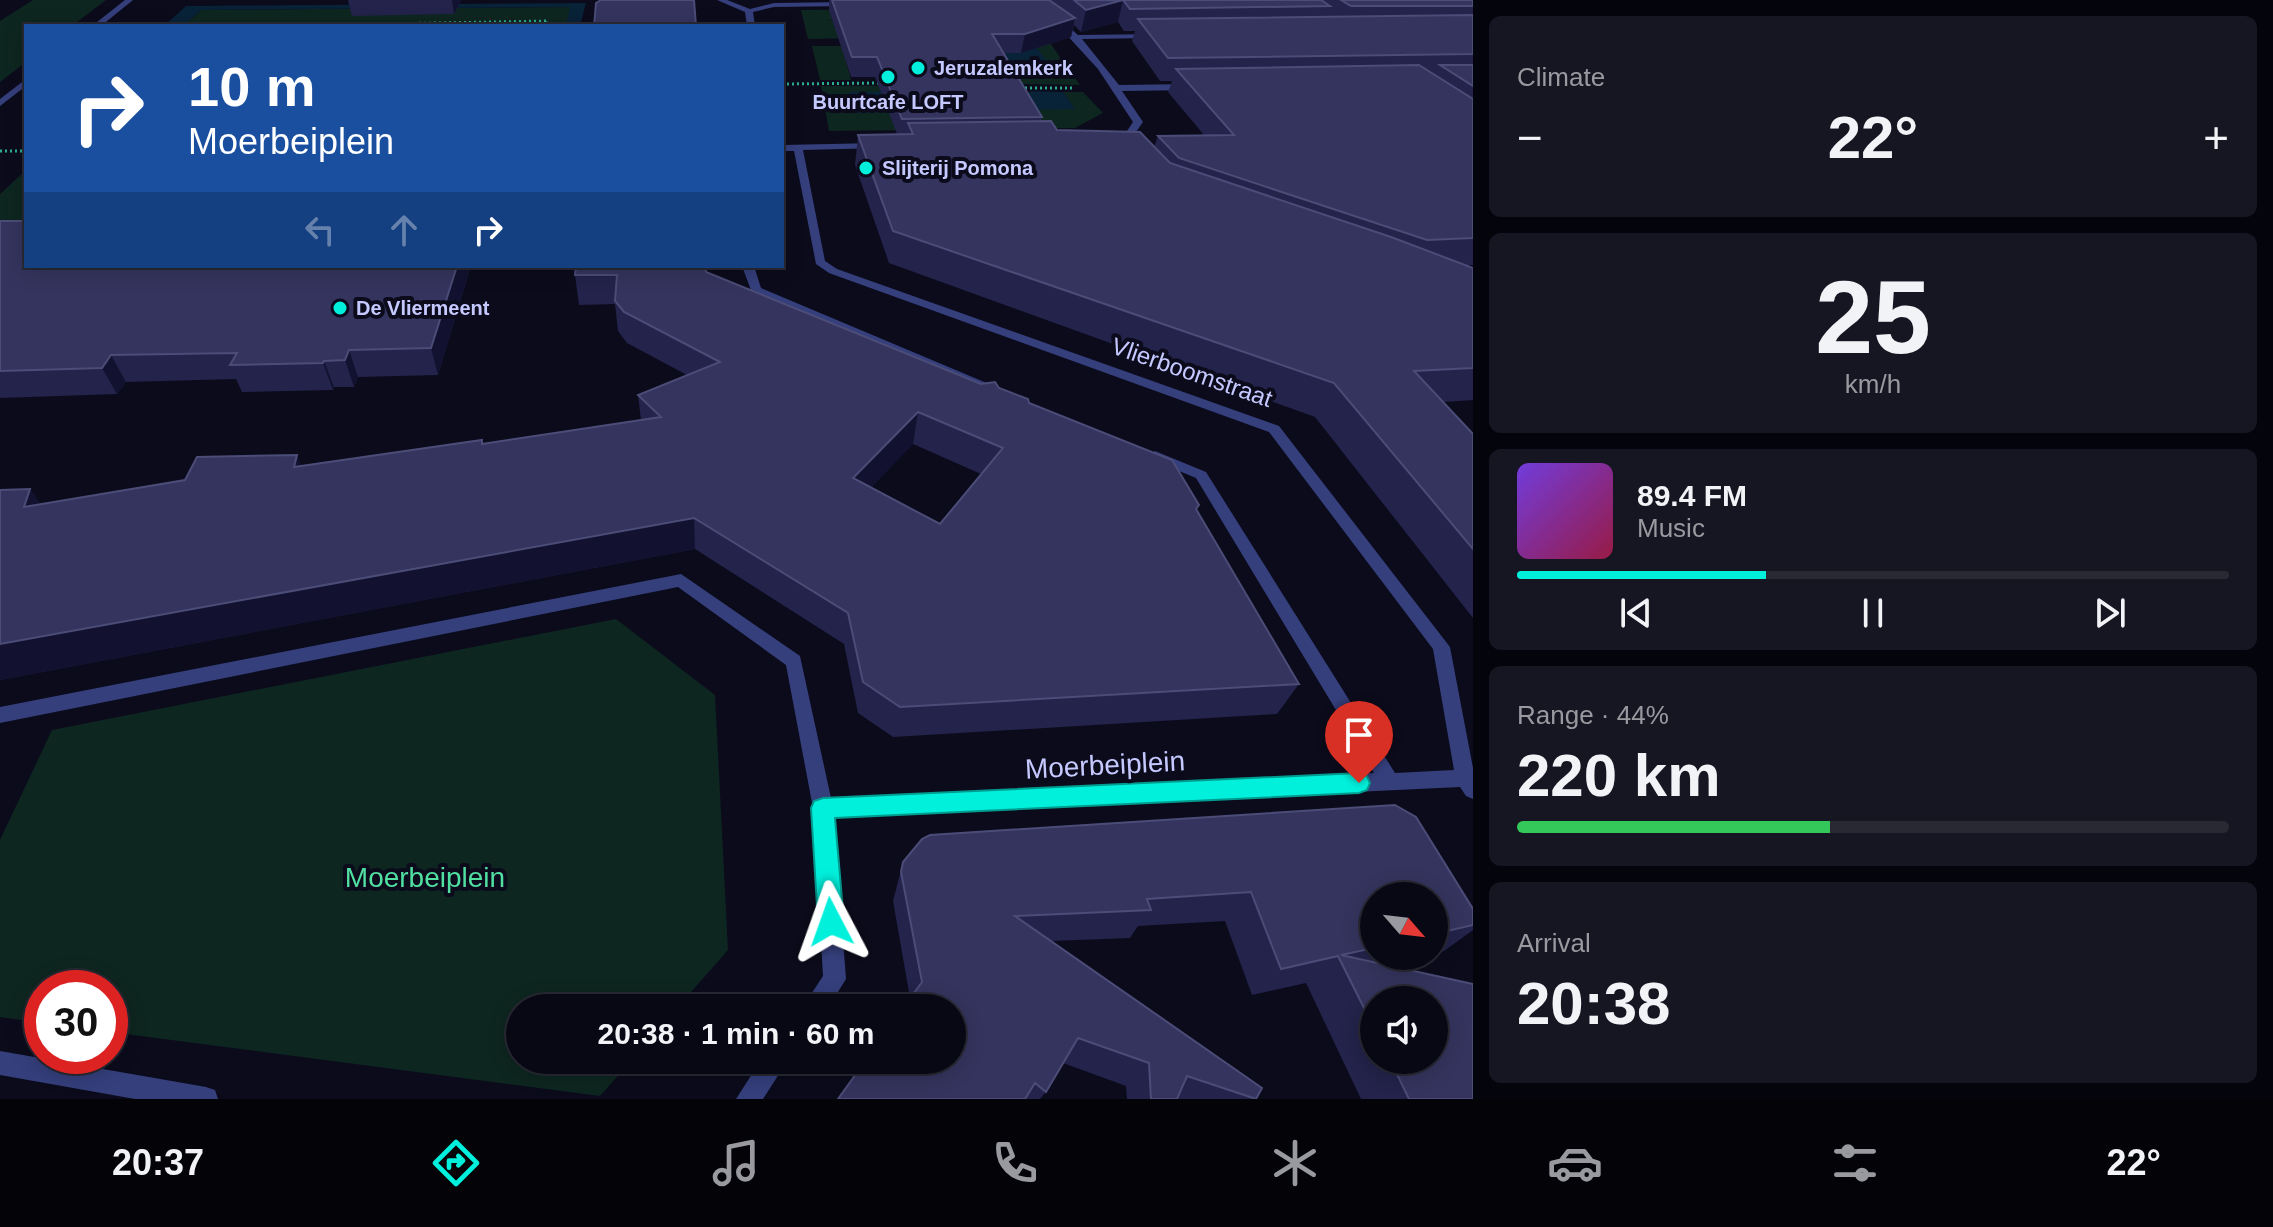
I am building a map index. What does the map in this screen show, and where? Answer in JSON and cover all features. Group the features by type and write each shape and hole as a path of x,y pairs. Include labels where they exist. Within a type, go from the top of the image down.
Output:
{"street":[{"path":"99,24 129,0"},
{"path":"721,0 749,11 773,3 853,4"},
{"path":"749,11 751,24"},
{"path":"1048,12 1076,37 1118,88 1138,122 1124,143"},
{"path":"1076,37 1170,36"},
{"path":"0,103 24,84"},
{"path":"1118,88 1210,86"},
{"path":"1109,143 1124,143 1134,154"},
{"path":"784,148 887,146"},
{"name":"Vlierboomstraat","path":"798,147 820,262 833,271 1274,429 1441,647 1469,784 1390,782"},
{"path":"749,268 756,290 1014,397"},
{"path":"1144,451 1201,475 1390,782"},
{"path":"0,715 681,580 794,661 823,808 835,979 824,994"},
{"name":"Moerbeiplein","path":"823,808 1390,782"},
{"path":"0,1063 206,1099"},
{"path":"748,1099 766,1074"}],"path":[{"path":"384,24 548,21 547,24"},
{"path":"784,84 890,83"},
{"path":"1019,88 1118,88"},
{"path":"0,151 24,151"}],"green space":[{"path":"33,0 106,0 75,24 24,24 24,64 0,82 0,21"},
{"path":"571,7 567,24 185,24 201,10"},
{"path":"980,8 1003,18 826,20 956,31 960,36 808,39 801,10"},
{"path":"990,40 1048,40 1080,85 1011,84"},
{"path":"812,46 842,46 851,80 820,80"},
{"path":"987,85 1074,108 1063,92 1083,92 1103,113 1075,128 829,131 821,86"},
{"path":"24,172 24,237 0,238 0,194"},
{"name":"Moerbeiplein","path":"616,619 715,695 728,950 689,994 506,994 506,1074 620,1074 600,1096 128,1034 128,970 24,970 24,1020 0,1017 0,840 52,730"}],"water":[{"path":"586,3 581,24 566,24 570,7 201,10 185,24 166,24 186,6"},
{"path":"1029,46 1037,48 1058,77 1016,79 997,51"},
{"path":"990,91 1025,96 1031,91 1063,92 1075,109 855,113 849,92"}],"building":[{"path":"601,0 694,0 696,24 594,24 596,3"},
{"path":"832,0 1049,0 1075,18 1025,34 992,34 1042,117 902,119 877,57 852,57"},
{"path":"1074,0 1123,0 1086,10"},
{"path":"1123,0 1321,0 1330,6 1130,9"},
{"path":"1341,0 1473,0 1473,6 1351,6"},
{"path":"1473,15 1473,54 1168,58 1138,19"},
{"path":"1419,65 1473,99 1473,238 1427,240 1179,158 1158,136 1234,135 1176,69"},
{"path":"1440,65 1473,65 1473,86"},
{"path":"1051,121 1057,130 1140,132 1170,163 1391,237 1473,268 1473,368 1414,371 1473,434 1473,549 1334,383 893,231 858,135 913,134 908,123"},
{"path":"0,221 24,221 24,268 456,268 431,348 349,350 345,360 323,363 230,365 237,353 111,355 102,368 0,371"},
{"path":"576,268 705,268 706,272 981,384 995,382 999,388 1028,399 1029,403 1172,460 1199,505 1196,509 1299,684 900,707 863,682 848,613 694,518 0,644 0,490 30,489 24,507 185,480 197,457 297,455 294,467 482,440 482,444 661,417 638,395 720,362 624,312 615,301 617,275 575,275","holes":["918,412 1003,448 940,524 853,478"]},
{"path":"1395,805 1416,817 1473,909 1473,925 1448,931 1448,882 1360,882 1360,951 1341,955 1360,959 1360,970 1409,970 1473,984 1473,1099 1409,1099 1397,1074 1448,1074 1448,986 1360,986 1360,1000 1338,956 1281,969 1251,892 1147,899 1151,910 1015,916 1262,1088 1256,1099 1187,1076 1177,1099 1151,1099 1149,1063 1078,1038 1046,1092 1035,1083 1025,1099 838,1099 856,1074 966,1074 966,994 913,994 922,982 901,872 903,862 922,839 930,835"}],"place":[{"name":"Jeruzalemkerk","path":"918,68"},
{"name":"Buurtcafe LOFT","path":"888,77"},
{"name":"Slijterij Pomona","path":"866,168"},
{"name":"De Vliermeent","path":"340,308"}],"route":[{"path":"831,922 823,808 1359,783"}]}
